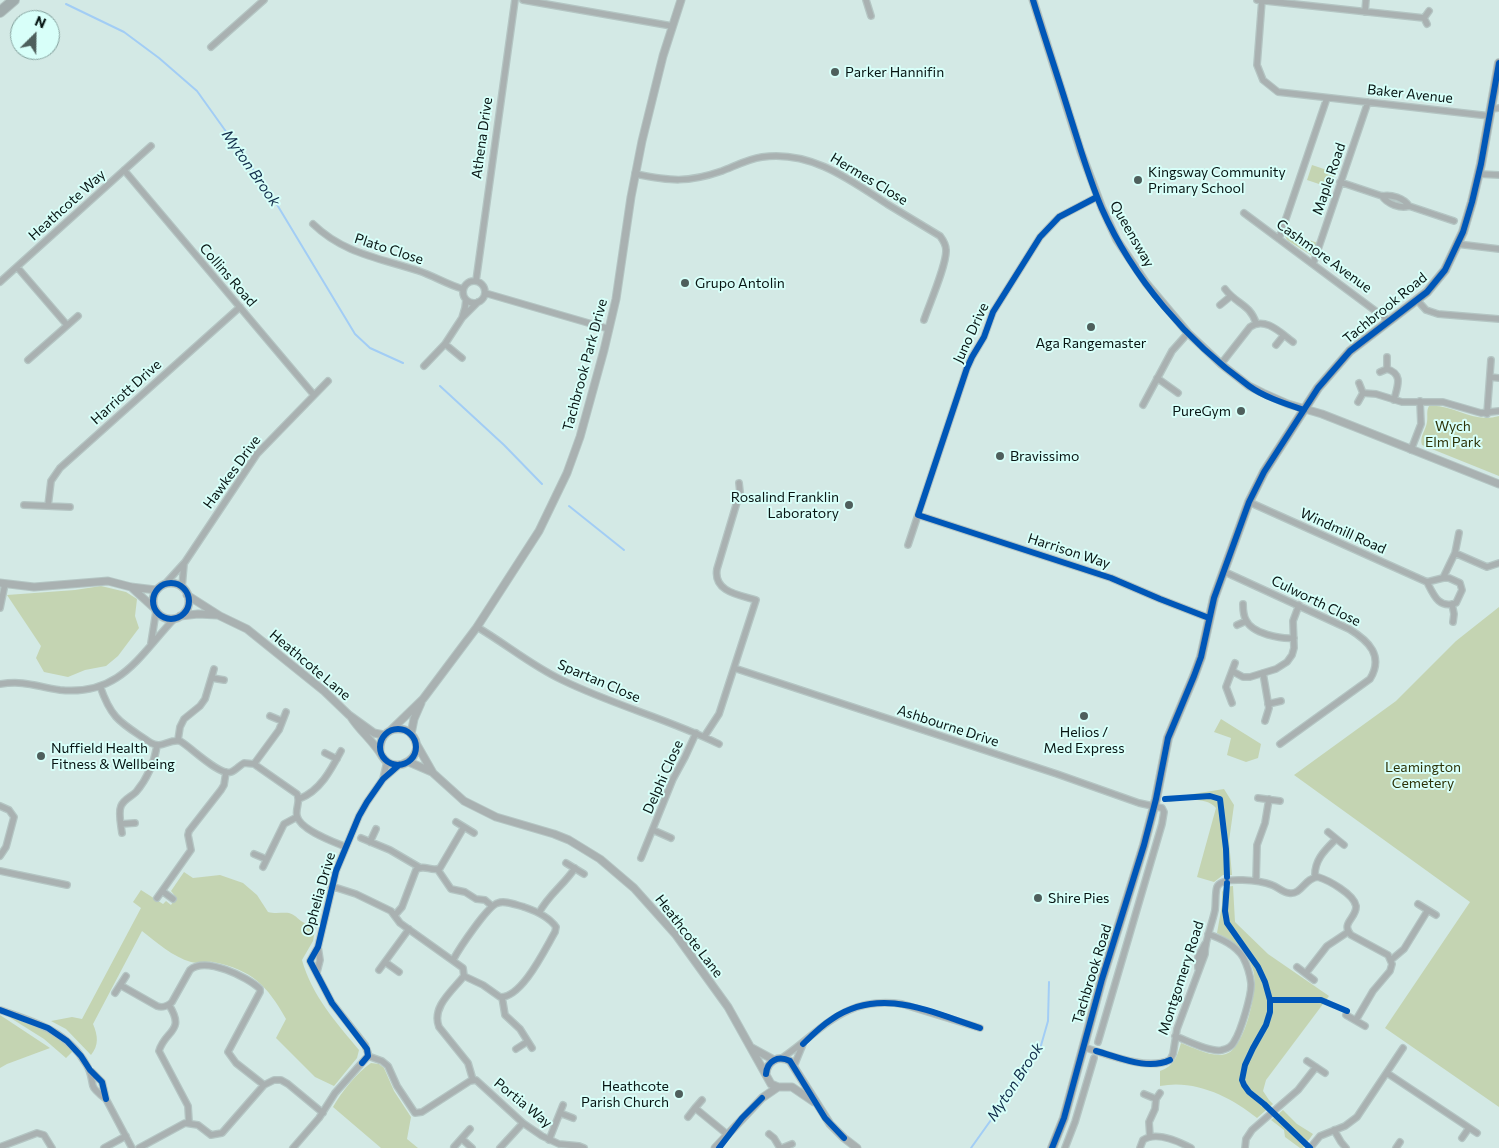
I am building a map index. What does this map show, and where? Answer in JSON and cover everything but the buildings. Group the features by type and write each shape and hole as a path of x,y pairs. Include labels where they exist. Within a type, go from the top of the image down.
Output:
{"highway":[{"path":"0,12 14,0"}],"main road":[{"name":"Tachbrook Road","path":"1052,1148 1064,1118 1102,978 1137,872 1154,806 1168,738 1201,657 1214,598 1249,502 1264,472 1318,388 1349,353 1417,300 1442,275 1468,218 1493,111 1499,63"}],"street":[{"path":"211,47 264,0"},
{"name":"Athena Drive","path":"476,280 515,0"},
{"path":"523,0 672,26"},
{"name":"Tachbrook Park Drive","path":"391,730 423,700 477,627 531,544 562,486 580,437 609,329 616,299 635,174 654,90 681,0"},
{"path":"866,0 871,16"},
{"name":"Queensway","path":"1033,0 1097,197 1117,240 1157,298 1188,333 1221,364 1253,388 1304,410 1328,417 1499,484"},
{"path":"1258,0 1424,18"},
{"name":"Baker Avenue","path":"1262,0 1256,62 1260,76 1278,92 1368,102 1493,111"},
{"path":"1365,12 1366,0"},
{"path":"1424,18 1429,11"},
{"path":"1424,18 1427,24"},
{"path":"1279,239 1327,98"},
{"name":"Maple Road","path":"1313,264 1368,102"},
{"name":"Heathcote Way","path":"0,282 151,146"},
{"name":"Hermes Close","path":"635,174 668,180 686,180 705,176 761,157 775,156 798,157 837,171 940,236 944,242 946,248 945,260 924,320"},
{"name":"Collins Road","path":"124,170 314,395"},
{"path":"1479,174 1499,175"},
{"path":"1340,182 1382,196 1388,195 1406,201 1410,206 1454,221"},
{"name":"Juno Drive","path":"908,545 967,368 984,336 993,312 1037,241 1049,226 1062,215 1097,197"},
{"name":"Cashmore Avenue","path":"1244,213 1389,321"},
{"name":"Plato Close","path":"313,224 327,236 348,249 414,270 462,289"},
{"path":"1457,244 1499,249"},
{"path":"17,267 67,325"},
{"path":"424,366 445,344 462,318 484,297 484,286 476,280 466,283 462,289 462,295 472,303 478,302"},
{"path":"1225,289 1230,296 1251,311 1256,323"},
{"path":"485,293 609,329"},
{"path":"1220,305 1230,296"},
{"path":"462,318 466,300"},
{"path":"1417,300 1426,310 1438,314 1499,319"},
{"name":"Harriott Drive","path":"48,506 51,481 60,468 240,308"},
{"path":"28,360 78,316"},
{"path":"1221,364 1250,326 1256,323 1271,326 1293,342"},
{"path":"1143,405 1174,348 1188,333"},
{"path":"1276,345 1284,335"},
{"path":"445,344 462,358"},
{"path":"1387,357 1387,369"},
{"path":"1487,414 1491,360"},
{"path":"1380,372 1387,369 1395,372 1399,379 1394,400"},
{"path":"1490,377 1499,378"},
{"path":"1157,378 1178,393"},
{"name":"Hawkes Drive","path":"166,584 184,562 257,454 328,381"},
{"path":"1358,383 1363,393"},
{"path":"1363,393 1376,394 1405,402 1443,402 1471,412 1487,414 1499,411"},
{"path":"1358,402 1363,393"},
{"path":"1411,450 1421,424 1420,401"},
{"path":"704,737 719,714 756,600 724,589 716,576 740,492 738,483"},
{"name":"Windmill Road","path":"1249,502 1427,582"},
{"path":"24,505 70,507"},
{"name":"Harrison Way","path":"918,516 1111,578 1160,600 1209,618"},
{"path":"1443,578 1455,553 1459,533"},
{"path":"1455,553 1486,567 1499,563"},
{"name":"Hawkes Drive","path":"182,587 184,562"},
{"name":"Culworth Close","path":"1224,572 1349,629 1362,638 1371,648 1376,660 1370,679 1280,744"},
{"path":"1449,578 1460,584 1462,590 1456,603 1448,605 1436,600 1427,582 1449,578"},
{"path":"0,608 3,584 34,587 108,581 131,587 156,590 172,583 182,587 187,594 188,606 151,643 142,656 125,673 100,686 67,690 28,683 0,684"},
{"path":"131,587 164,618 177,618"},
{"path":"151,643 155,609 152,601 156,590"},
{"name":"Heathcote Lane","path":"187,594 220,616 241,625 329,695 349,715 370,730 384,735"},
{"path":"1243,604 1246,621 1253,628 1276,638 1294,638"},
{"path":"1452,604 1454,614 1452,622"},
{"path":"1232,671 1246,677 1280,667 1289,660 1293,651 1293,621 1299,605"},
{"name":"Heathcote Lane","path":"177,618 198,614 220,616"},
{"path":"1237,625 1246,621"},
{"name":"Spartan Close","path":"477,627 532,664 563,681 696,733 719,744"},
{"path":"1232,703 1226,687 1235,663"},
{"name":"Ashbourne Drive","path":"734,668 1058,774 1138,803 1154,806"},
{"path":"178,740 182,723 202,703 208,694 214,669"},
{"path":"1263,673 1269,712 1266,722"},
{"path":"212,678 224,680"},
{"path":"100,686 107,707 114,716 151,743 158,746 172,740 178,740 217,768 226,772 231,772 244,763 254,764 297,794 299,799 296,812 303,826 346,847"},
{"name":"Tachbrook Park Drive","path":"411,734 414,719 423,700"},
{"path":"1268,704 1281,701"},
{"path":"254,764 277,733 286,712"},
{"path":"349,715 387,762 399,766 409,762 414,756 417,745 411,734 403,729 391,730 380,741 380,752"},
{"path":"270,716 282,721"},
{"name":"Delphi Close","path":"641,858 673,779 696,733"},
{"name":"Heathcote Lane","path":"417,745 433,773"},
{"path":"122,833 120,806 135,793 150,771 155,761 158,746"},
{"path":"299,799 309,795 316,788 328,774 341,751"},
{"path":"325,753 336,759"},
{"name":"Ophelia Drive","path":"383,779 387,762"},
{"name":"Heathcote Lane","path":"409,762 433,773 456,794 473,806 496,817 570,840 600,859 623,878 647,900 676,935 731,1011 767,1077 778,1087"},
{"name":"Ophelia Drive","path":"368,1056 365,1045 332,1004 310,961 318,947 332,886 363,808 383,779 399,766"},
{"path":"157,898 191,850 189,831 221,790 224,785 226,772"},
{"path":"1258,798 1280,801"},
{"path":"1256,881 1257,845 1265,823 1269,799"},
{"path":"0,806 9,810 14,817 6,847 0,856"},
{"name":"Tachbrook Road","path":"1098,1042 1097,1034 1115,983 1162,824 1163,810 1154,806"},
{"path":"263,867 284,824 297,817"},
{"path":"456,822 474,832"},
{"path":"121,824 135,823"},
{"path":"438,870 443,865 464,827"},
{"path":"370,842 376,829"},
{"name":"Delphi Close","path":"652,830 671,838"},
{"path":"1328,832 1344,845"},
{"path":"361,838 390,850 419,867 438,870 450,889 465,892 476,899 485,900 492,906"},
{"path":"1336,838 1317,861 1315,877 1321,878 1340,888 1354,902 1355,910 1348,922 1348,932 1351,936 1388,956 1392,964 1390,972 1373,991 1356,1020"},
{"path":"254,854 266,859"},
{"path":"566,863 584,874"},
{"path":"395,915 402,907 415,872 419,867"},
{"path":"539,913 548,898 568,880 575,868"},
{"path":"0,871 67,886"},
{"name":"Montgomery Road","path":"1083,1047 1139,1063 1167,1062 1172,1058 1175,1036 1198,970 1198,957 1205,943 1214,914 1216,889 1219,884 1227,880 1256,881 1271,884 1286,892 1293,893 1300,890 1309,879 1315,877"},
{"path":"332,886 356,894 389,910 400,923 463,968 464,976 446,996 437,1020 439,1027 468,1063 473,1080"},
{"path":"162,892 173,899"},
{"path":"452,960 492,906 503,902 539,913 555,924 556,930 540,959 515,992 509,996 497,996 479,983 464,976"},
{"path":"1418,904 1436,915"},
{"path":"1391,960 1404,949 1428,910"},
{"path":"379,970 409,929"},
{"path":"1306,974 1327,946 1348,932"},
{"path":"1175,1036 1219,1050 1230,1047 1236,1039 1250,994 1249,972 1243,957 1234,948 1208,934"},
{"name":"Ophelia Drive","path":"317,972 320,960 318,947"},
{"path":"385,962 399,972"},
{"path":"120,984 159,1007 169,1005 190,970 195,966 217,967 240,974 251,981 260,989 260,992 228,1052 236,1063 264,1085"},
{"path":"1297,967 1314,980"},
{"path":"115,993 126,976"},
{"name":"Tachbrook Road","path":"1102,978 1115,983"},
{"path":"502,997 505,1015 520,1029 532,1048"},
{"path":"762,1098 769,1064 803,1044 826,1023 841,1013 856,1007 889,1002 905,1004 980,1028"},
{"path":"169,1005 176,1017 175,1026 159,1051 186,1103 189,1122"},
{"path":"0,1010 48,1028 63,1037 77,1051 90,1070 102,1082 106,1099 132,1148"},
{"path":"1346,1015 1365,1026"},
{"path":"516,1049 528,1042"},
{"path":"787,1086 793,1081 803,1044"},
{"path":"752,1048 778,1059 790,1061 814,1102 835,1131 857,1148"},
{"path":"1310,1148 1320,1136 1345,1126 1357,1117 1403,1048"},
{"path":"293,1148 323,1113 335,1093 368,1056"},
{"name":"Portia Way","path":"368,1056 382,1061 388,1066 401,1094 412,1110 417,1113 420,1113 473,1080 478,1082 523,1123 549,1140 561,1145 584,1148"},
{"path":"1065,1148 1075,1122 1084,1082 1094,1058"},
{"path":"1307,1061 1325,1073"},
{"path":"1245,1148 1246,1139 1252,1130 1298,1090 1316,1067"},
{"path":"90,1070 93,1087 106,1099"},
{"path":"1387,1072 1477,1133"},
{"path":"138,1148 189,1122 198,1125 212,1135 220,1134 226,1130 264,1085 274,1080 286,1082 323,1113"},
{"path":"719,1147 762,1098 778,1087 787,1086 798,1090 814,1102"},
{"path":"1150,1136 1149,1122 1160,1092"},
{"path":"1144,1094 1156,1099"},
{"path":"688,1117 702,1100"},
{"path":"549,1140 563,1105"},
{"path":"695,1108 728,1135"},
{"path":"560,1113 572,1118"},
{"path":"1064,1118 1075,1122"},
{"path":"500,1148 523,1123"},
{"path":"1462,1138 1469,1128"},
{"path":"454,1147 470,1129"},
{"path":"1334,1130 1346,1148"},
{"path":"0,1147 38,1133 44,1136 52,1148"},
{"path":"769,1134 781,1148 792,1144"},
{"path":"104,1148 126,1136"},
{"path":"1140,1148 1143,1140 1150,1136 1174,1140 1191,1148"},
{"path":"462,1139 472,1148"},
{"path":"1396,1148 1400,1142"}],"green space":[{"path":"1312,165 1336,173 1331,188 1307,180"},
{"path":"1285,232 1318,243 1314,257 1287,240"},
{"name":"Wych Elm Park","path":"1429,406 1447,408 1480,418 1499,416 1499,476 1422,445 1421,439 1426,425"},
{"path":"101,586 126,592 137,599 135,616 139,628 118,656 106,666 85,670 68,677 44,672 36,658 41,646 7,595 75,590"},
{"name":"Leamington Cemetery","path":"1499,607 1499,1107 1385,1028 1470,902 1294,775 1396,701 1456,641"},
{"path":"1221,719 1261,744 1258,758 1246,762 1227,755 1231,738 1214,732"},
{"path":"1224,789 1234,805 1229,841 1232,875 1223,875 1214,882 1197,877 1216,808 1212,804 1200,800 1169,802 1168,798"},
{"path":"184,872 193,878 220,875 243,883 257,895 268,912 289,913 303,922 316,924 313,941 302,960 306,973 318,997 359,1050 357,1058 334,1086 315,1077 276,1038 286,1019 272,997 257,981 227,965 213,962 193,963 184,960 165,949 142,931 93,1024 97,1040 91,1055 66,1029 51,1021 72,1017 82,1019 141,908 133,902 141,890 163,904 166,901 171,905 176,897 171,891"},
{"path":"1233,886 1235,922 1268,954 1329,996 1266,1080 1263,1091 1273,1104 1257,1118 1236,1103 1212,1092 1186,1085 1160,1086 1160,1071 1169,1066 1174,1060 1181,1043 1209,1054 1226,1054 1233,1050 1244,1030 1254,990 1253,970 1243,951 1217,933 1222,905 1222,892 1225,887"},
{"path":"0,1015 50,1048 0,1068"},
{"path":"9,1017 17,1018 43,1029 60,1039 73,1051 66,1058 44,1039"},
{"path":"371,1063 379,1064 384,1068 394,1091 411,1117 407,1139 418,1148 381,1148 333,1107 350,1083"},
{"path":"1283,1110 1297,1124 1313,1134 1303,1148 1300,1148 1285,1137 1284,1130 1271,1120"}],"waterway":[{"name":"Myton Brook","path":"66,4 124,32 159,58 197,91 270,193 355,334 370,348 403,363"},
{"name":"Myton Brook","path":"440,386 504,445 542,484"},
{"name":"Myton Brook","path":"569,506 624,550"},
{"name":"Myton Brook","path":"971,1148 1022,1079 1040,1049 1048,1021 1049,982"}],"cycle path":[{"path":"1033,0 1093,186 1102,209 1129,260 1183,329 1226,368 1261,394 1304,410"},
{"path":"1052,1148 1064,1118 1102,979 1144,845 1156,799 1168,738 1201,657 1214,598 1249,502 1264,472 1318,388 1350,351 1427,292 1445,270 1463,232 1472,202 1481,164 1499,63"},
{"path":"1097,197 1059,217 1040,237 993,312 984,337 967,368 918,515 1111,578 1209,618"},
{"path":"171,583 178,584 184,588 188,594 189,601 188,608 184,614 178,618 171,619 164,618 158,614 154,608 153,601 154,594 158,588 164,584 171,583"},
{"path":"398,729 405,730 411,734 415,740 416,747 415,754 411,760 405,764 398,765 391,764 385,760 381,754 380,747 381,740 385,734 391,730 398,729"},
{"path":"362,1063 368,1056 367,1049 332,1003 310,961 318,947 336,871 359,816 383,779 399,765"},
{"path":"1165,799 1210,796 1220,799 1226,849 1227,877"},
{"path":"1227,883 1225,911 1227,923 1258,967 1270,1000"},
{"path":"1310,1148 1249,1092 1242,1080 1245,1065 1266,1025 1270,1012 1270,1000 1321,1000 1347,1011"},
{"path":"803,1044 832,1019 850,1009 869,1004 906,1005 924,1009 980,1028"},
{"path":"0,1010 48,1028 67,1041 102,1082 106,1099"},
{"path":"1096,1051 1143,1064 1161,1063 1170,1060"},
{"path":"766,1074 768,1066 774,1060 786,1059 790,1061 825,1118 844,1138"},
{"path":"719,1148 742,1118 762,1098"}],"place":[{"name":"Parker Hannifin","path":"835,72"},
{"name":"Kingsway Community Primary School","path":"1138,180"},
{"name":"Grupo Antolin","path":"685,283"},
{"name":"Aga Rangemaster","path":"1091,327"},
{"name":"PureGym","path":"1241,411"},
{"name":"Bravissimo","path":"1000,456"},
{"name":"Rosalind Franklin Laboratory","path":"849,505"},
{"name":"Helios / Med Express","path":"1084,716"},
{"name":"Nuffield Health Fitness & Wellbeing","path":"41,756"},
{"name":"Shire Pies","path":"1038,898"},
{"name":"Heathcote Parish Church","path":"679,1094"}]}
